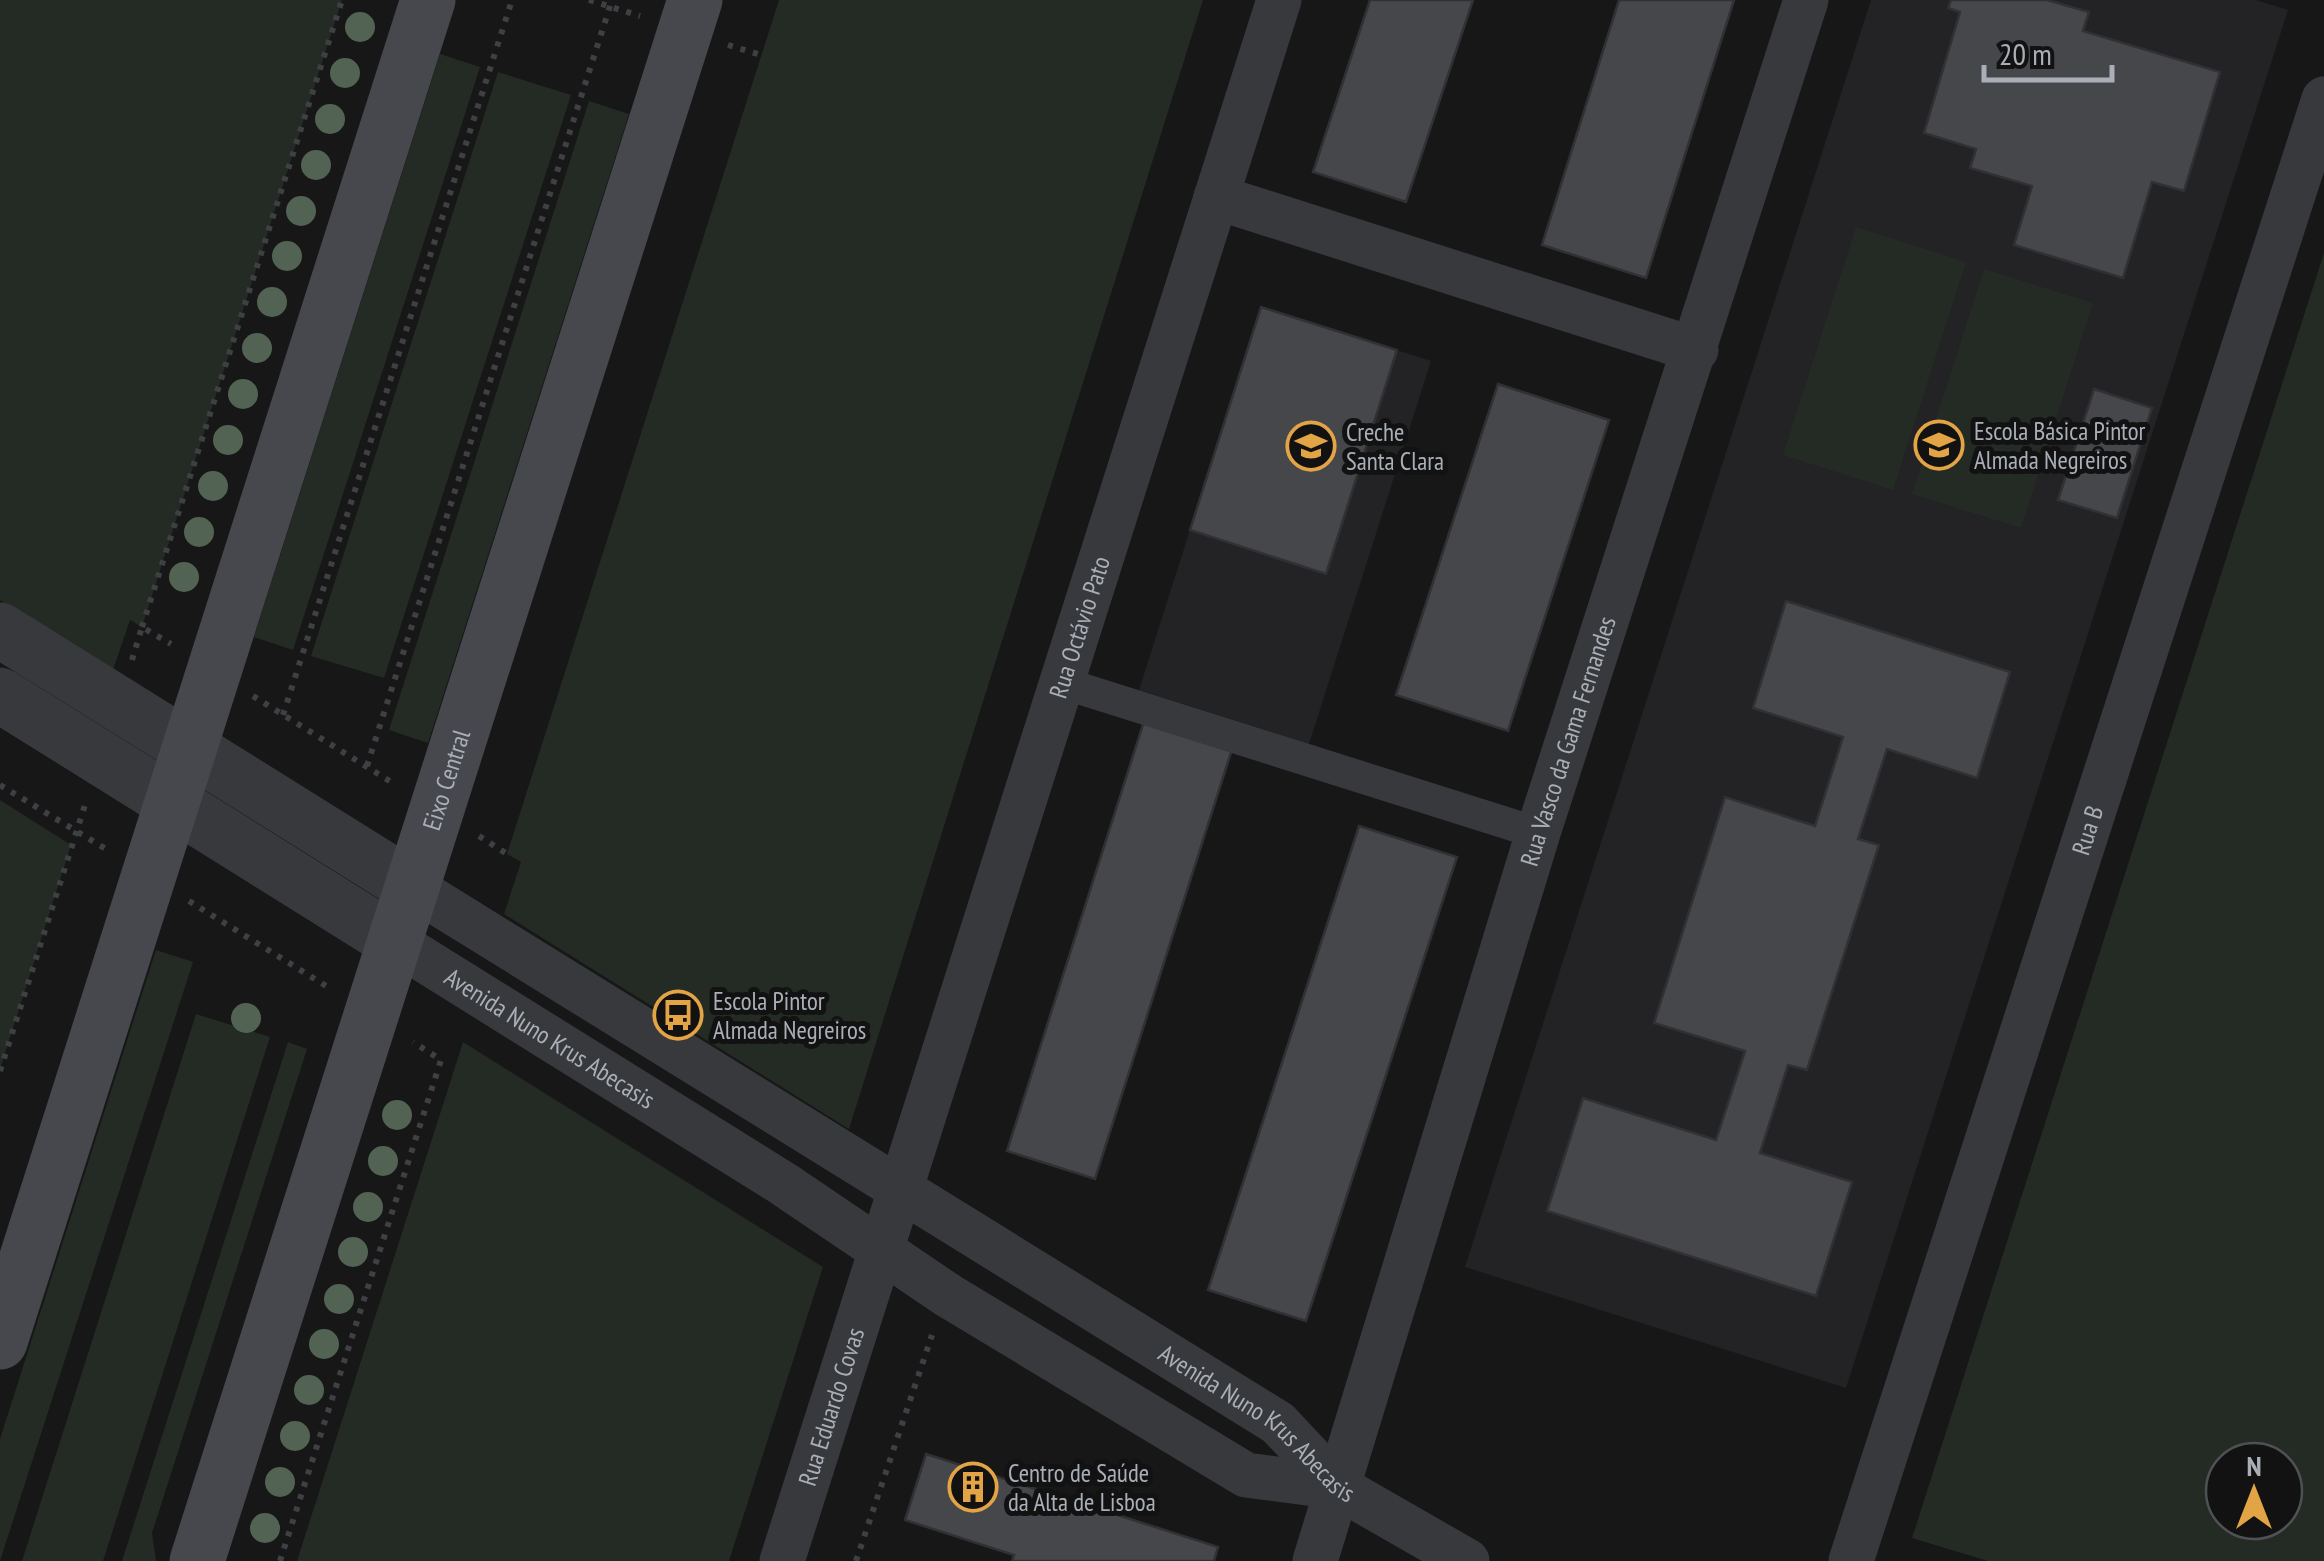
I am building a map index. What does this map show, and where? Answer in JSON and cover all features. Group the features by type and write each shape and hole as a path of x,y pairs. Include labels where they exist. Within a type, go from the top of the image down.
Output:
{"main road":[{"path":"0,1342 428,0"},
{"name":"Eixo Central","path":"197,1561 695,0"}],"street":[{"name":"Rua Octávio Pato","path":"880,1252 1279,0"},
{"name":"Rua Vasco da Gama Fernandes","path":"1315,1561 1538,832 1806,0"},
{"name":"Rua B","path":"1851,1561 2324,99"},
{"path":"1216,198 1696,350"},
{"name":"Avenida Nuno Krus Abecasis","path":"0,630 1278,1423 1338,1487"},
{"path":"1063,683 1538,832"},
{"name":"Avenida Nuno Krus Abecasis","path":"0,695 782,1183 949,1296 1246,1475 1338,1487"},
{"name":"Rua Eduardo Covas","path":"782,1561 880,1252"},
{"path":"1338,1487 1467,1561"}],"path":[{"path":"142,627 342,0"},
{"path":"283,714 512,0"},
{"path":"367,766 612,0"},
{"path":"0,785 442,1060 280,1561"},
{"path":"0,1071 77,831"},
{"path":"856,1561 949,1296"}],"shaded area":[{"path":"0,0 342,0 142,627 130,620 113,670 0,600"},
{"path":"779,0 1203,0 849,1129 504,914 521,862 507,854"},
{"name":"Escola Básica Pintor Almada Negreiros","path":"1871,0 2256,0 2288,10 1846,1388 1465,1267"},
{"path":"440,54 480,67 293,650 254,637"},
{"path":"498,72 571,95 384,678 311,656"},
{"path":"589,101 629,114 428,743 389,730"},
{"path":"1856,227 1966,262 1893,490 1783,455"},
{"path":"2324,253 2324,1561 1988,1561 1912,1538"},
{"path":"1984,269 2093,303 2021,528 1912,494"},
{"name":"Creche Santa Clara","path":"1261,307 1431,361 1309,744 1139,690"},
{"path":"0,800 71,845 0,1069"},
{"path":"156,950 193,962 0,1561 0,1439"},
{"path":"196,1014 270,1037 103,1561 22,1561"},
{"path":"288,1042 307,1049 152,1533 156,1561 122,1561"},
{"path":"463,1042 823,1267 729,1561 297,1561"}],"building":[{"path":"1370,0 1473,0 1406,202 1313,172"},
{"path":"1619,0 1734,0 1646,278 1542,245"},
{"path":"1951,0 2047,0 2089,12 2083,31 2220,72 2184,191 2152,182 2123,278 2014,245 2032,186 1970,168 1976,149 1924,133 1960,12 1948,8"},
{"path":"1261,307 1397,350 1326,574 1190,530"},
{"path":"1498,384 1609,420 1508,731 1396,695"},
{"path":"2094,389 2152,408 2117,518 2058,500"},
{"path":"1786,601 2010,672 1977,778 1887,749 1858,839 1879,845 1807,1070 1788,1065 1760,1153 1852,1182 1816,1296 1547,1211 1583,1098 1716,1140 1745,1051 1654,1023 1725,797 1815,826 1843,737 1753,708"},
{"path":"1146,715 1234,743 1095,1179 1007,1151"},
{"path":"1359,826 1457,857 1306,1321 1208,1290"},
{"name":"Centro de Saúde da Alta de Lisboa","path":"926,1454 1218,1547 1214,1561 1012,1561 1014,1555 905,1520"}],"place":[{"name":"Escola Básica Pintor Almada Negreiros","path":"1939,445"},
{"name":"Creche Santa Clara","path":"1311,446"},
{"name":"Escola Pintor Almada Negreiros","path":"678,1015"},
{"name":"Centro de Saúde da Alta de Lisboa","path":"973,1487"}]}
